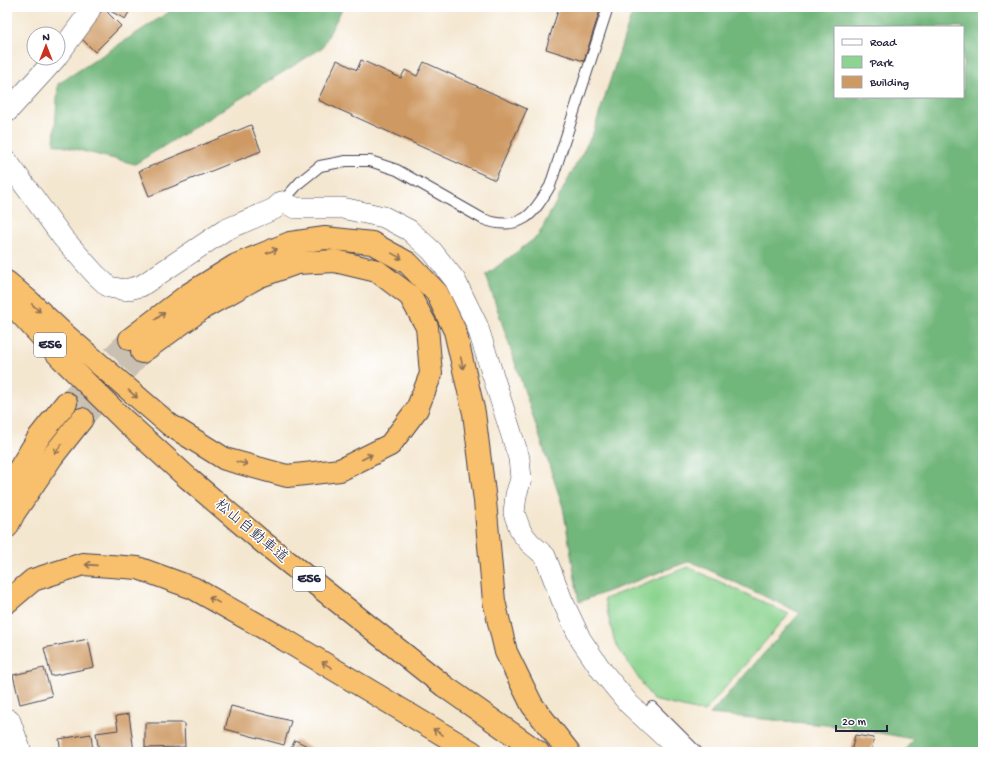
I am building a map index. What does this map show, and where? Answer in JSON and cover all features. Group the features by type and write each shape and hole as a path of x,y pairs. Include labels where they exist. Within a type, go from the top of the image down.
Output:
{"highway":[{"path":"7,282 62,332 170,425 225,459 287,476 340,470 390,445 417,409 431,374 427,327 410,296 377,271 335,261 297,263 258,277 136,346 189,294 236,265 290,244 325,238 372,243 408,263 437,293 455,331 474,413 485,501 494,601 506,652 532,705 569,752"},
{"name":"松山自動車道","path":"7,300 62,359 124,421 264,543 444,686 538,752"},
{"path":"7,489 39,438 66,403"},
{"path":"7,527 14,513 48,463 82,418"},
{"path":"7,602 33,580 83,564 138,568 193,588 285,640 472,752"}],"street":[{"path":"66,44 86,17 91,7"},
{"path":"7,112 49,66"},
{"path":"7,161 63,238 95,274 109,287 125,290 141,286 225,230 274,209 282,202 296,208 342,208 384,217 409,230 432,251 455,280 477,325 519,458 521,479 516,495 514,513 521,532 530,543 545,556 562,600 581,640 602,671 629,704 681,752"},
{"path":"7,720 10,721 21,752"}],"lane":[{"path":"282,202 300,182 320,166 346,161 370,161 396,170 483,219 494,223 510,223 526,218 536,208 550,186 608,7"},
{"path":"652,707 697,752"}],"green space":[{"path":"178,7 343,7 322,48 135,164 54,144 58,84"},
{"path":"634,7 983,7 983,752 904,752 913,739 847,727 710,714 800,613 690,561 579,602 563,507 486,275 538,236 593,133"},
{"path":"688,567 789,614 704,712 653,700 615,643 604,599"}],"building":[{"path":"103,7 132,7 125,19"},
{"path":"559,7 601,7 584,61 546,49"},
{"path":"104,9 121,26 95,52 78,35"},
{"path":"337,60 357,70 361,60 401,78 405,70 417,76 424,62 527,109 495,180 318,100"},
{"path":"251,125 261,151 149,196 139,171"},
{"path":"88,639 94,667 51,676 44,648"},
{"path":"44,668 52,696 20,704 13,675"},
{"path":"231,706 291,721 284,745 225,729"},
{"path":"129,714 134,752 99,752 96,733 118,730 116,716"},
{"path":"145,723 184,723 185,747 145,748"},
{"path":"91,734 93,752 61,752 59,739"},
{"path":"855,735 874,738 871,752 851,752"},
{"path":"295,740 318,751 289,752"}],"tunnel":[{"path":"66,403 130,339"},
{"path":"82,419 142,352"}]}
